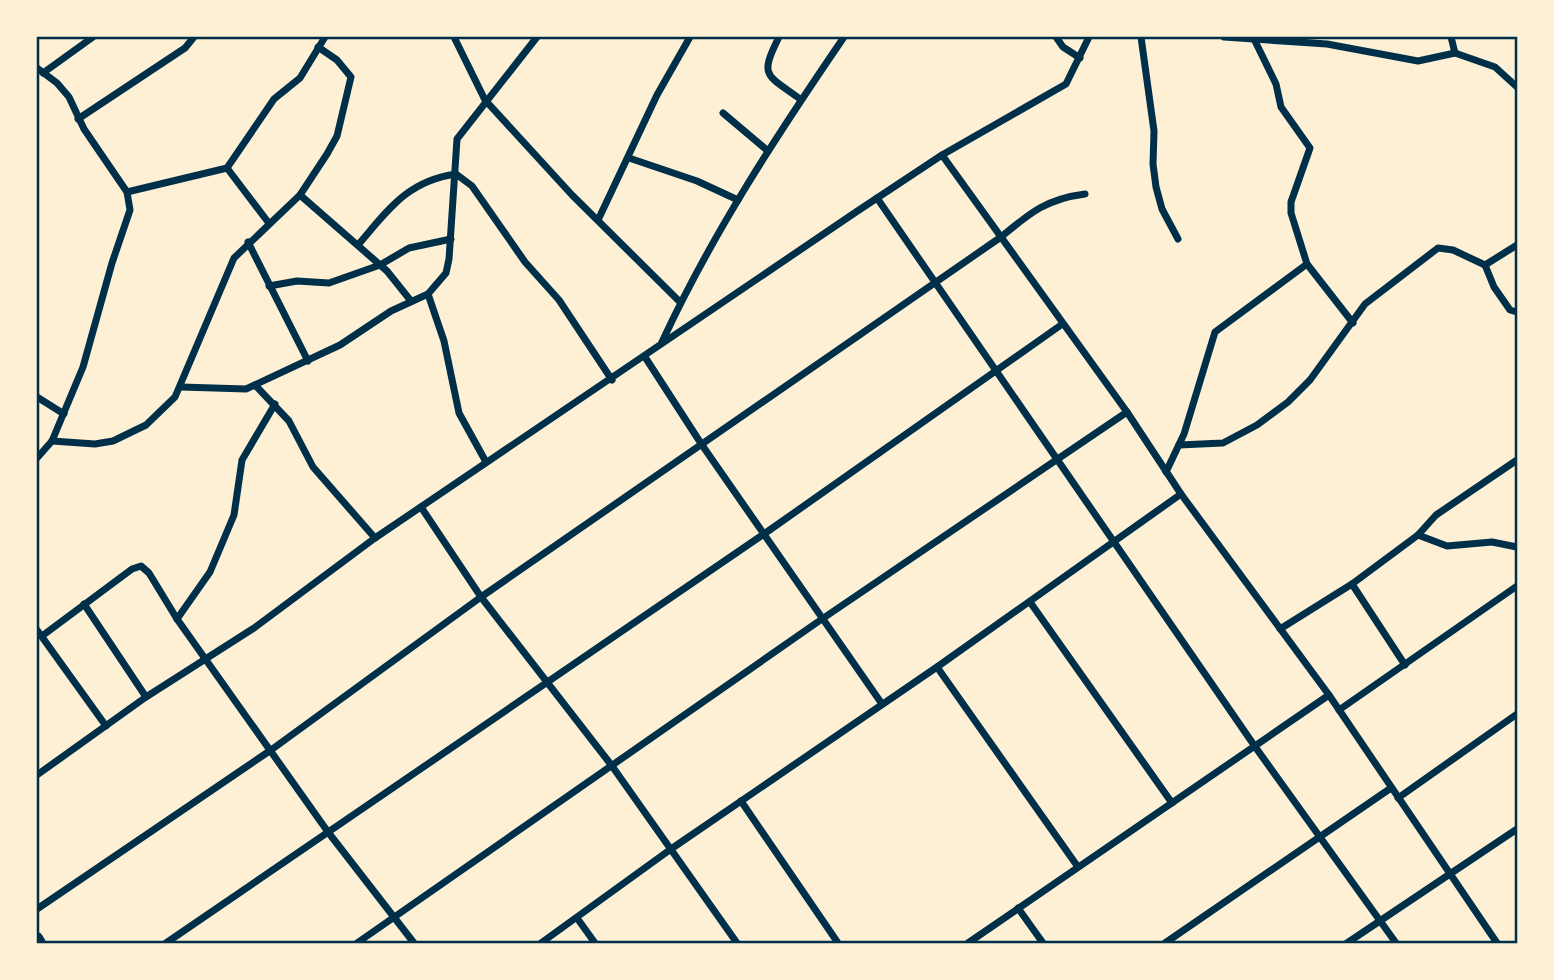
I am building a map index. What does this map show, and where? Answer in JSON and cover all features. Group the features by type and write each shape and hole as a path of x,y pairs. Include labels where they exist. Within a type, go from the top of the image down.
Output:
{"main road":[{"path":"37,938 40,943"}],"street":[{"path":"37,458 52,441 83,367 130,210 127,192 78,119 64,89 40,70 93,37"},
{"path":"78,119 185,48 194,37"},
{"path":"127,192 227,169 274,99 300,78 325,37"},
{"path":"454,37 485,100 572,195 599,218 646,271 680,302"},
{"path":"181,387 233,390 255,385 340,345 411,300 428,294 446,273 451,239 457,139 537,37"},
{"path":"599,218 657,95 690,37"},
{"path":"779,37 766,63 767,71 771,78 800,99"},
{"path":"661,344 680,302 738,200 800,99 844,37"},
{"path":"1056,37 1063,47 1080,58"},
{"path":"37,775 146,697 208,659 374,538 612,380 877,198 942,155 1061,88 1080,58 1089,37"},
{"path":"1141,37 1154,131 1153,164 1156,187 1162,209 1178,239"},
{"path":"1224,37 1327,44 1418,61 1455,53 1494,67 1517,87"},
{"path":"1451,37 1455,53"},
{"path":"1255,41 1276,84 1281,107 1310,148 1290,208 1307,264 1353,323"},
{"path":"52,441 95,444 113,442 146,425 175,397 181,387 188,360 212,314 234,258 268,222 300,195 337,136 351,77 318,47"},
{"path":"723,113 768,151"},
{"path":"942,155 1061,325 1126,412 1181,494 1329,695 1497,943"},
{"path":"629,158 697,181 738,200"},
{"path":"227,169 268,222"},
{"path":"358,246 410,190 433,177 456,174 472,186 525,262 559,300 612,380"},
{"path":"37,909 271,750 481,597 934,284 1042,205 1058,198 1084,194"},
{"path":"300,195 380,265 411,300"},
{"path":"877,198 1056,461 1116,542 1256,748 1396,943"},
{"path":"269,286 297,281 329,283 380,265 409,248 451,239"},
{"path":"248,242 308,361"},
{"path":"1485,265 1517,245"},
{"path":"1179,445 1223,443 1257,425 1310,380 1365,304 1438,248 1453,250 1485,265 1494,288 1510,310 1517,312"},
{"path":"1166,472 1179,445 1215,332 1307,264"},
{"path":"428,294 444,341 459,413 486,462"},
{"path":"166,943 764,534 1061,325"},
{"path":"645,357 702,446 882,704"},
{"path":"255,385 275,404 295,430 313,467 374,538"},
{"path":"37,397 64,414"},
{"path":"177,619 211,572 234,515 242,460 275,404"},
{"path":"357,943 822,619 1126,412"},
{"path":"1280,629 1352,584 1419,535 1436,515 1517,460"},
{"path":"541,943 671,849 937,667 1181,494"},
{"path":"421,507 481,597 612,766 737,943"},
{"path":"1419,535 1447,545 1492,542 1517,547"},
{"path":"106,726 39,633 132,569 141,566 149,573 177,619 208,659 328,832 414,943"},
{"path":"1352,584 1405,664"},
{"path":"1339,710 1517,586"},
{"path":"1030,602 1172,803"},
{"path":"84,604 146,697"},
{"path":"937,667 1078,867"},
{"path":"968,943 1256,748 1329,695"},
{"path":"1398,798 1517,714"},
{"path":"1165,943 1391,788"},
{"path":"741,801 838,943"},
{"path":"1347,943 1517,829"},
{"path":"1018,908 1043,943"},
{"path":"577,918 595,943"}]}
